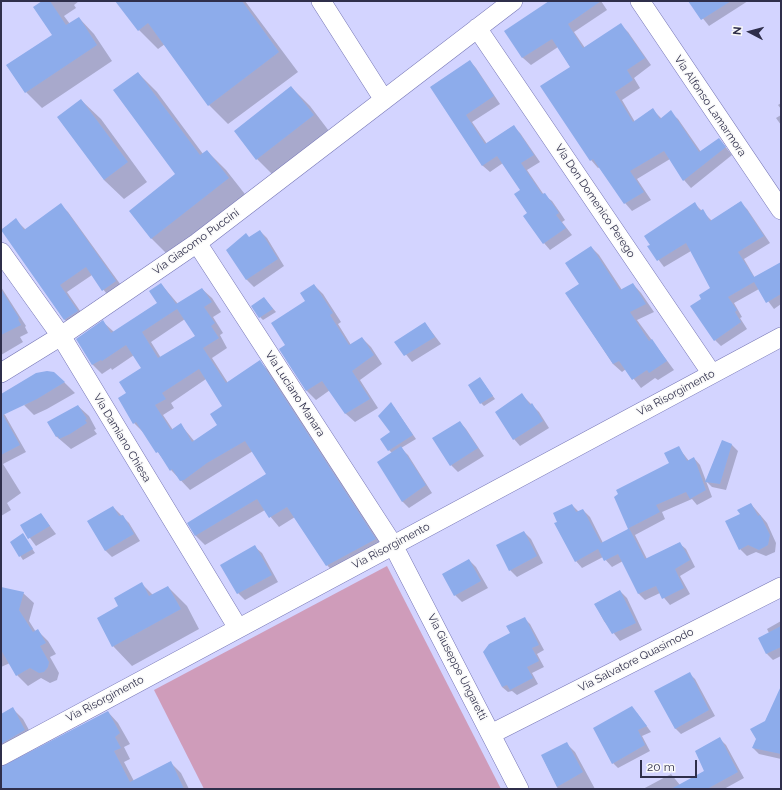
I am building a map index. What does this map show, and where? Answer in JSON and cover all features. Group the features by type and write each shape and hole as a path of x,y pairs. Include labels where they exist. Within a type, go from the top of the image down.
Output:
{"street":[{"path":"321,1 389,96"},
{"name":"Via Giacomo Puccini","path":"1,373 61,336 197,243 513,1"},
{"name":"Via Alfonso Lamarmora","path":"640,1 781,210"},
{"name":"Via Don Domenico Perego","path":"477,28 712,374"},
{"name":"Via Luciano Manara","path":"197,243 393,545"},
{"name":"Via Damiano Chiesa","path":"1,252 61,336 238,628"},
{"name":"Via Risorgimento","path":"1,756 781,337"},
{"name":"Via Giuseppe Ungaretti","path":"393,545 519,789"},
{"name":"Via Salvatore Quasimodo","path":"491,734 781,587"}],"shaded area":[{"path":"387,566 501,789 204,789 154,690"}],"building":[{"path":"42,1 50,1 66,25 79,17 97,45 25,93 6,65 52,35 33,7"},
{"path":"115,1 242,1 279,52 208,106 148,23 138,31"},
{"path":"549,1 601,1 568,24 583,48 621,23 645,58 627,70 633,80 615,92 633,122 653,108 660,119 671,110 699,152 719,138 726,147 683,181 664,151 630,171 644,192 624,204 593,159 590,161 540,86 570,67 552,39 522,58 504,31"},
{"path":"688,1 731,1 701,20"},
{"path":"470,60 494,96 466,115 485,144 514,125 534,155 521,163 542,194 545,193 559,213 556,215 566,228 543,244 523,216 527,213 514,194 520,190 497,156 482,166 430,87"},
{"path":"138,72 200,155 207,150 229,178 151,239 129,211 175,174 113,90"},
{"path":"291,86 314,115 256,160 234,131"},
{"path":"81,99 128,162 104,180 57,117"},
{"path":"741,201 764,236 738,252 754,277 781,262 781,294 766,303 754,282 728,297 737,310 735,312 741,322 714,341 690,306 701,299 699,295 710,288 686,243 657,261 647,246 650,245 644,236 695,202 700,211 703,209 710,221"},
{"path":"61,203 116,281 102,291 86,267 60,285 78,311 64,320 1,230 16,218 24,230"},
{"path":"260,230 278,259 246,280 226,250 246,233 249,237"},
{"path":"591,246 620,290 633,283 646,304 630,312 649,341 652,339 667,361 649,373 647,370 632,380 619,361 613,364 565,293 579,284 565,263"},
{"path":"161,283 176,304 202,288 212,302 204,307 215,323 211,326 219,338 203,348 226,383 260,360 376,539 326,566 287,507 269,518 257,499 195,536 187,523 266,474 245,441 207,463 184,480 180,481 172,469 170,471 158,452 156,453 136,422 133,424 118,398 126,393 119,382 141,368 126,345 102,361 101,360 92,365 76,339 103,320 111,333 157,303 149,291","holes":["177,309 195,336 158,358 142,332","199,369 222,406 210,414 217,425 192,442 181,423 171,430 155,405 166,399 162,393"]},
{"path":"314,284 333,313 330,315 349,345 362,337 374,355 352,371 370,399 345,414 322,381 306,391 279,349 285,345 271,323 305,301 300,293"},
{"path":"1,289 19,318 18,319 21,325 1,335"},
{"path":"264,297 273,309 259,318 251,306"},
{"path":"425,322 435,337 404,356 394,342"},
{"path":"47,371 54,372 65,382 37,399 3,415 20,445 1,455 1,394 36,373"},
{"path":"480,377 493,396 480,404 468,385"},
{"path":"522,393 530,405 532,403 543,421 513,440 495,412"},
{"path":"391,402 413,435 388,451 380,439 390,432 378,416"},
{"path":"78,405 87,419 85,420 87,423 59,439 58,436 56,437 47,422"},
{"path":"460,421 478,448 450,466 432,438"},
{"path":"722,440 732,444 720,484 705,482"},
{"path":"401,446 426,485 402,502 377,462"},
{"path":"679,446 687,461 694,457 706,490 690,499 686,492 656,505 660,512 629,528 645,559 680,542 690,560 675,569 684,588 662,599 656,586 638,594 618,554 604,561 598,549 575,562 554,523 557,522 553,513 572,504 576,512 583,509 601,543 628,529 614,497 618,494 616,490 669,463 664,453"},
{"path":"751,503 758,516 760,515 770,535 768,545 759,550 748,545 739,550 725,521 740,514 737,510"},
{"path":"113,506 119,516 123,515 134,534 105,551 87,521"},
{"path":"41,513 50,526 28,539 20,525"},
{"path":"524,531 537,556 509,571 496,545"},
{"path":"23,533 33,549 19,557 10,542"},
{"path":"255,545 272,575 237,594 220,565"},
{"path":"469,559 481,581 454,596 442,574"},
{"path":"142,582 149,596 168,586 181,609 112,647 97,618 118,606 114,598"},
{"path":"1,587 24,592 19,610 33,632 38,629 46,643 40,646 49,662 48,667 44,672 39,673 30,668 16,676 1,650"},
{"path":"620,590 636,623 612,634 594,604"},
{"path":"525,617 539,645 532,648 539,661 527,667 533,678 510,690 507,685 502,687 483,652 489,644 510,633 506,626"},
{"path":"781,626 781,647 766,654 758,638"},
{"path":"690,672 709,710 675,729 654,691"},
{"path":"781,686 781,754 752,748 756,739 750,729 765,721"},
{"path":"632,706 647,726 638,730 645,745 612,764 593,728"},
{"path":"13,707 25,730 1,744 1,714"},
{"path":"108,711 120,733 115,737 121,748 114,751 130,782 171,761 184,789 1,789 1,767"},
{"path":"720,737 738,772 707,789 671,789 704,771 695,751"},
{"path":"567,742 583,772 557,787 541,755"}]}
